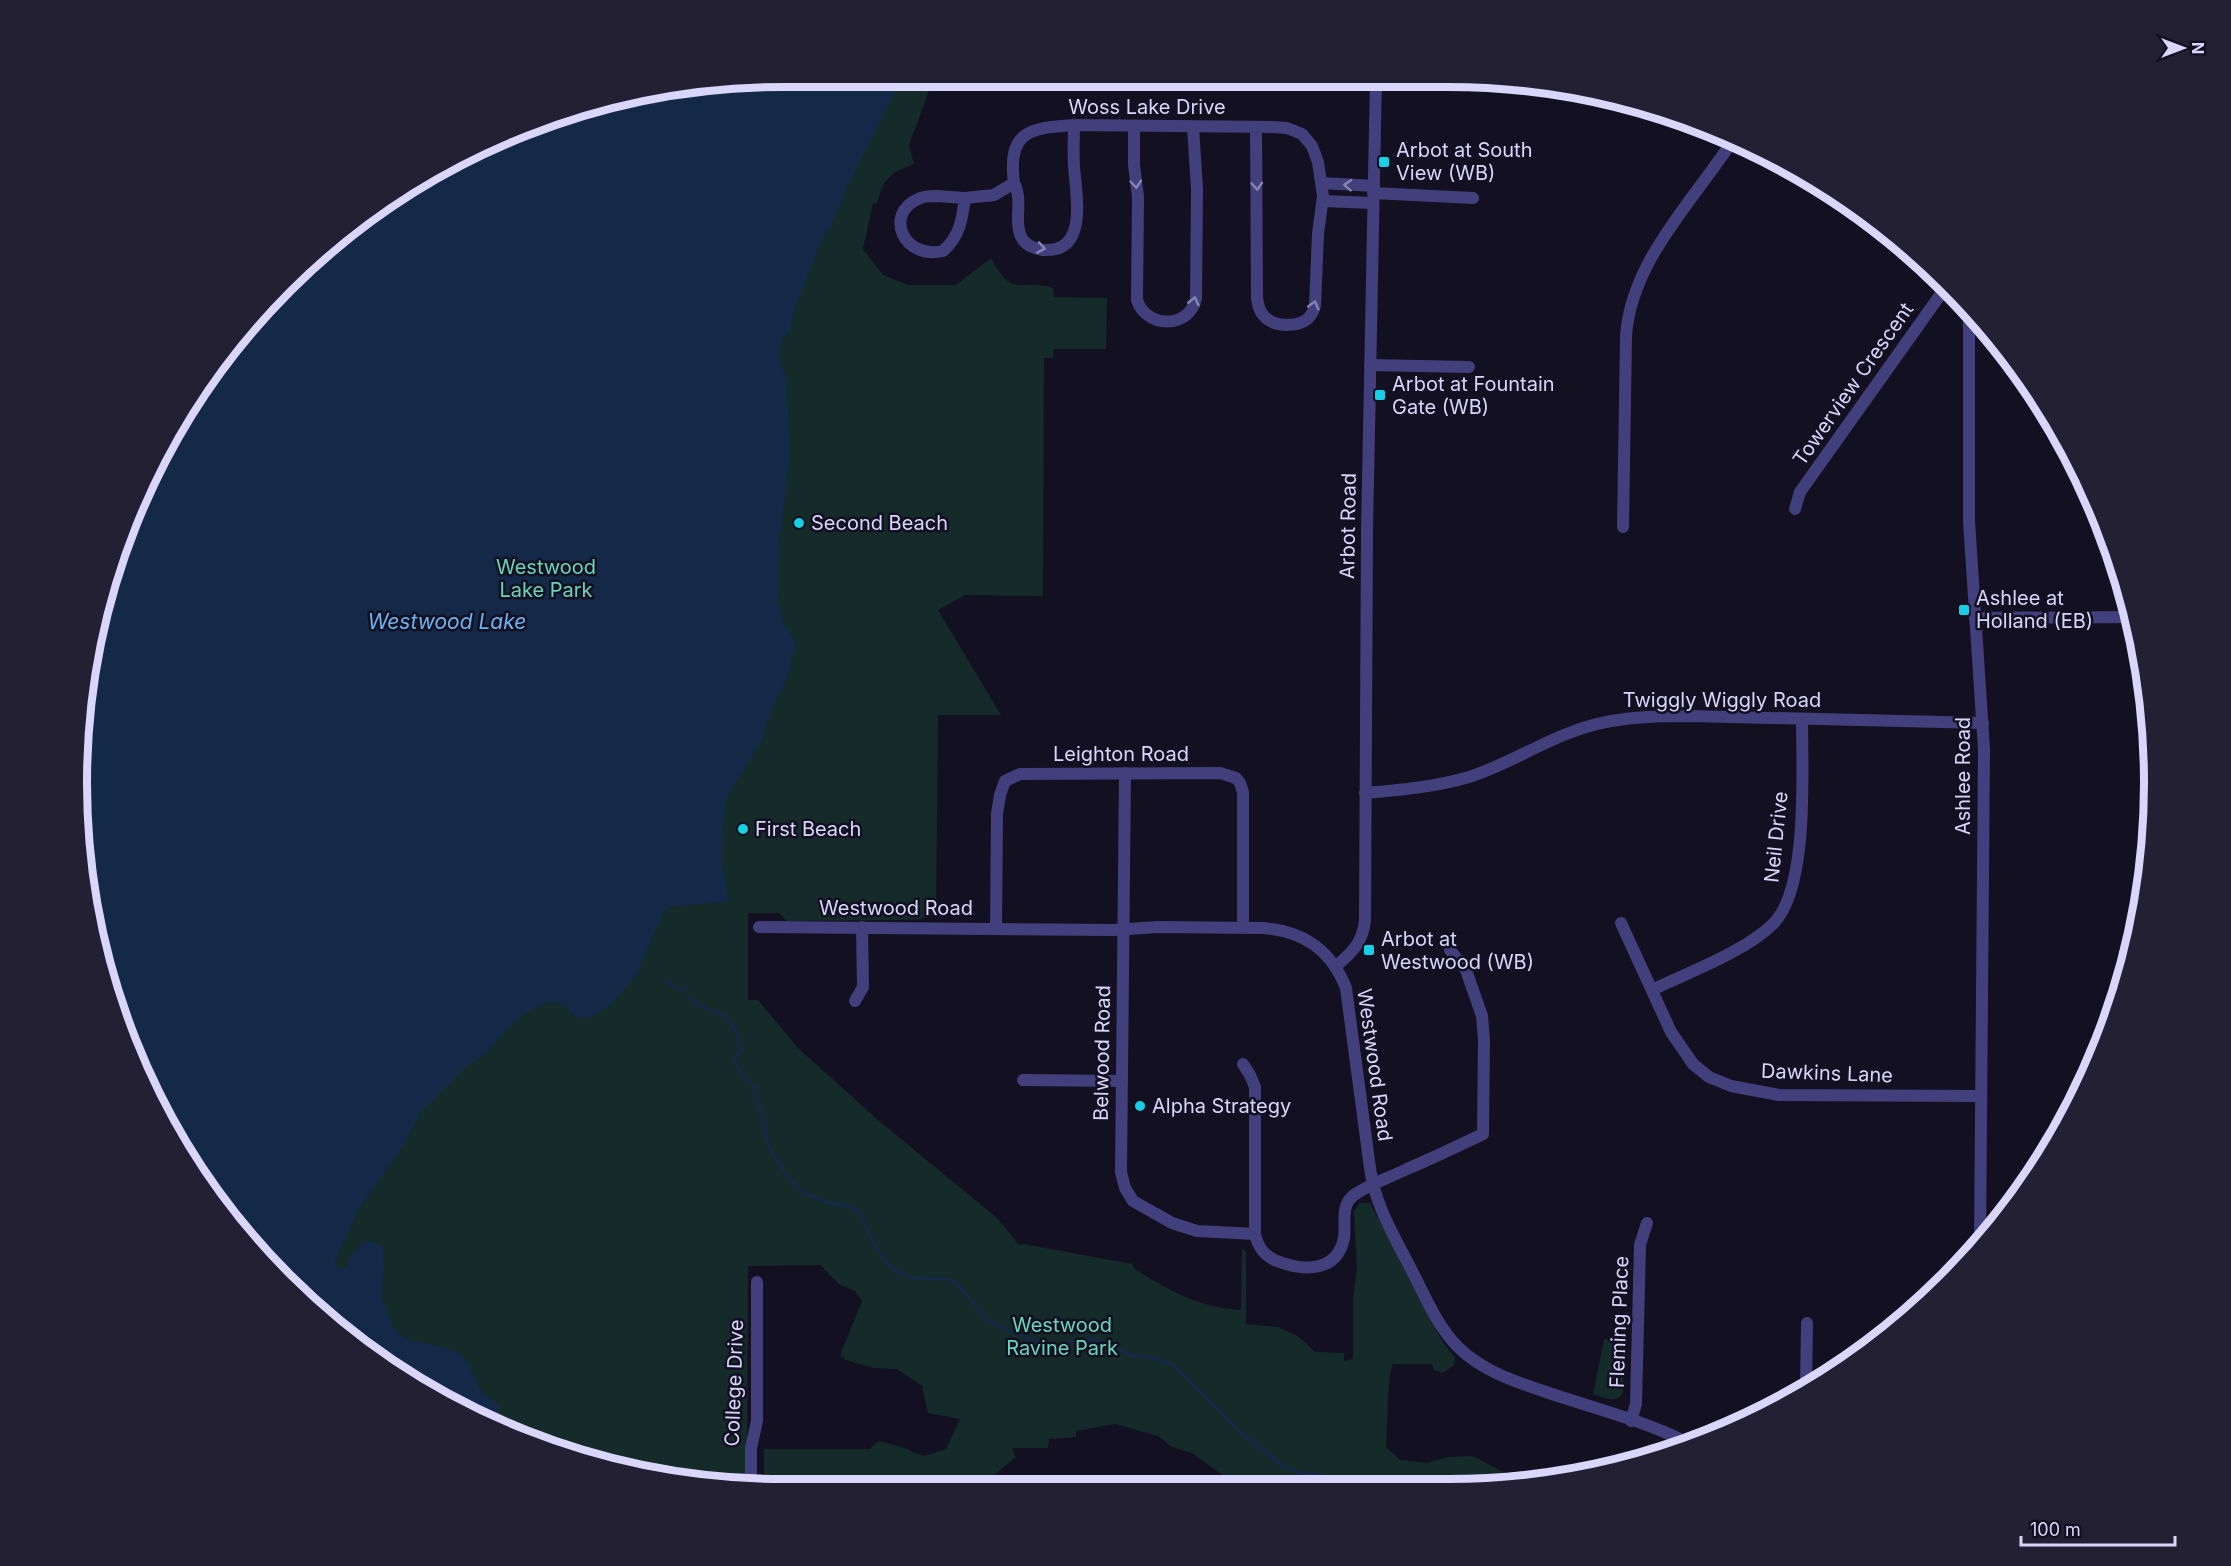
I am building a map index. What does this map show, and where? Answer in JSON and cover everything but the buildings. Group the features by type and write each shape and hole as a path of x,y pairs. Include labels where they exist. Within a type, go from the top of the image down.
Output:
{"street":[{"name":"Arbot Road","path":"1336,966 1357,947 1365,928 1365,652 1376,87"},
{"name":"Woss Lake Drive","path":"1074,125 1076,223 1072,236 1062,248 1039,249 1026,244 1019,230 1019,197 1014,183 1012,160 1017,144 1022,137 1034,129 1074,125 1256,127 1287,128 1302,134 1312,146 1322,183 1323,201 1318,234 1316,306 1305,320 1287,325 1275,324 1264,317 1259,310 1257,298 1256,127"},
{"path":"1134,126 1134,165 1138,198 1137,300 1144,314 1151,319 1167,322 1178,320 1190,313 1196,298 1197,189 1193,126"},
{"path":"1623,527 1626,336 1629,306 1661,241 1728,146"},
{"path":"965,198 959,231 943,251 922,252 908,243 901,228 901,218 907,206 919,198 937,196 965,198 994,195 1014,183"},
{"path":"1322,183 1373,194 1473,198"},
{"path":"1323,201 1373,194"},
{"name":"Towerview Crescent","path":"1795,509 1800,492 1942,293"},
{"name":"Ashlee Road","path":"1969,322 1969,521 1983,723 1980,1231"},
{"path":"1370,365 1469,367"},
{"path":"1976,618 2124,617"},
{"name":"Twiggly Wiggly Road","path":"1365,793 1413,789 1469,777 1506,763 1569,733 1617,719 1647,717 1983,723"},
{"name":"Neil Drive","path":"1652,990 1751,942 1772,925 1780,915 1789,898 1798,856 1802,719"},
{"name":"Leighton Road","path":"996,929 997,813 1005,781 1020,774 1125,773 1220,773 1231,775 1240,783 1244,804 1243,927"},
{"name":"Belwood Road","path":"1125,773 1121,1172 1125,1188 1133,1202 1172,1223 1197,1231 1255,1234"},
{"name":"Dawkins Lane","path":"1621,922 1671,1032 1693,1064 1709,1077 1731,1086 1779,1095 1982,1096"},
{"name":"Westwood Road","path":"759,927 996,929 1243,927 1276,929 1303,938 1322,950 1336,966 1347,988 1372,1184 1385,1219 1433,1312 1448,1336 1459,1348 1486,1368 1508,1378 1679,1439"},
{"path":"855,1001 862,987 862,927"},
{"path":"1243,1064 1255,1087 1255,1234 1260,1249 1266,1256 1276,1261 1308,1269 1322,1266 1332,1260 1341,1247 1348,1200 1372,1184 1483,1134 1482,1016 1466,970 1450,950"},
{"path":"1023,1080 1122,1082"},
{"name":"Fleming Place","path":"1631,1421 1636,1404 1641,1245 1647,1223"},
{"name":"College Drive","path":"751,1478 751,1448 757,1421 757,1282"},
{"path":"1806,1380 1807,1323"}],"green space":[{"name":"Westwood Lake Park","path":"917,87 916,89 929,91 909,145 914,164 888,178 877,204 873,203 863,249 883,275 908,285 956,285 991,258 1006,279 1017,285 1041,285 1053,288 1054,297 1107,298 1106,349 1054,349 1053,358 1044,358 1043,596 965,595 938,610 1001,715 938,715 936,914 922,919 901,920 787,921 779,913 748,913 748,1000 758,1000 798,1048 878,1120 997,1218 1019,1245 1024,1244 1132,1264 1136,1270 1186,1297 1211,1306 1241,1310 1242,1248 1246,1252 1246,1324 1278,1327 1298,1336 1315,1352 1344,1353 1344,1361 1353,1359 1353,1299 1357,1269 1354,1211 1360,1203 1370,1203 1442,1341 1455,1358 1454,1365 1443,1373 1434,1370 1432,1364 1393,1364 1389,1378 1386,1447 1400,1460 1427,1463 1448,1457 1473,1456 1511,1476 1448,1479 1228,1479 1192,1453 1172,1447 1158,1436 1115,1424 1076,1431 1076,1437 1049,1439 1048,1448 1012,1448 1016,1457 989,1479 764,1479 764,1449 869,1449 879,1441 924,1456 946,1449 960,1419 928,1413 922,1386 897,1369 873,1368 846,1360 840,1355 862,1301 855,1291 839,1284 820,1265 748,1266 747,1478 647,1466 559,1442 517,1426 435,1386 396,1362 324,1306 260,1242 204,1170 159,1091 124,1007 100,919 88,829 88,737 93,692 100,647 124,559 140,517 180,435 204,396 260,324 324,260 359,231 396,204 475,159 559,124 603,111 647,100 737,88"},
{"path":"1604,1339 1624,1340 1623,1392 1613,1399 1593,1394"}],"water":[{"name":"Westwood Lake","path":"898,87 819,247 794,312 790,331 784,337 780,348 780,361 787,381 790,458 779,542 778,602 784,623 795,640 795,652 791,658 791,669 772,710 761,742 726,801 721,853 729,901 669,907 664,911 636,976 612,1003 600,1012 586,1019 574,1016 565,1005 548,1002 527,1012 508,1027 485,1054 465,1068 421,1112 403,1146 359,1209 334,1264 340,1269 347,1267 356,1248 365,1242 377,1243 384,1248 382,1298 399,1335 412,1341 460,1353 469,1365 482,1393 499,1405 499,1418 435,1386 396,1362 324,1306 291,1275 231,1207 204,1170 180,1131 140,1049 124,1007 100,919 88,829 88,737 93,692 100,647 124,559 140,517 180,435 204,396 231,359 291,291 324,260 396,204 435,180 517,140 559,124 647,100 737,88"}],"waterway":[{"path":"663,980 685,992"},
{"path":"688,996 699,1005 721,1014 732,1025 742,1050 734,1060 739,1070 755,1087 770,1149 784,1172 803,1193 829,1203 848,1206 857,1211 873,1243 887,1263 898,1272 910,1278 947,1279 956,1282 988,1321 1043,1345 1089,1339 1106,1343 1130,1355 1153,1358 1173,1365 1237,1429 1281,1465 1302,1474 1316,1474 1333,1479"}],"place":[{"name":"Arbot at South View (WB)","path":"1384,162"},
{"name":"Arbot at Fountain Gate (WB)","path":"1380,395"},
{"name":"Second Beach","path":"799,523"},
{"name":"Ashlee at Holland (EB)","path":"1964,610"},
{"name":"First Beach","path":"743,829"},
{"name":"Arbot at Westwood (WB)","path":"1369,950"},
{"name":"Alpha Strategy","path":"1140,1106"}],"park label":[{"name":"Westwood Ravine Park","path":"1062,1336"}]}
